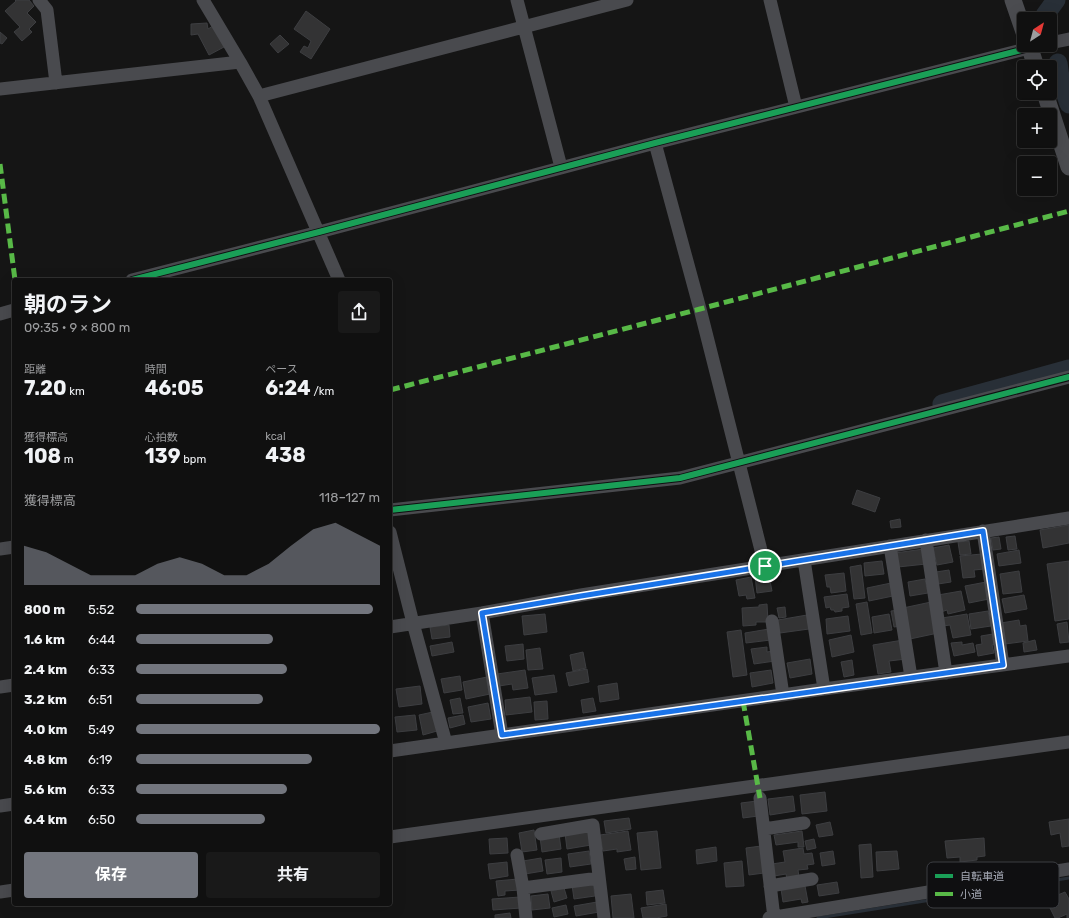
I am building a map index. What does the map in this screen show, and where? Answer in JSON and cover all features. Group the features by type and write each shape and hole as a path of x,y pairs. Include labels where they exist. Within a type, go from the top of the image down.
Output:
{"main road":[{"path":"1013,0 1018,12"},
{"path":"1047,100 1069,167"}],"street":[{"path":"38,0 47,10 56,83"},
{"path":"203,0 259,96 338,278"},
{"path":"517,0 561,167"},
{"path":"259,96 627,0"},
{"path":"770,0 796,107"},
{"path":"1057,42 1069,39"},
{"path":"140,278 319,232 655,142 796,107 1017,46"},
{"path":"0,89 240,62"},
{"path":"655,142 700,309 765,566"},
{"path":"0,314 12,311"},
{"path":"392,510 680,478 739,464 1069,377"},
{"path":"392,627 1069,518"},
{"path":"983,531 1003,665"},
{"path":"392,540 446,743"},
{"path":"926,540 946,673"},
{"path":"890,546 911,677"},
{"path":"0,548 12,547"},
{"path":"804,560 824,689"},
{"path":"482,613 502,735"},
{"path":"772,621 783,695"},
{"path":"392,751 824,689 1069,656"},
{"path":"0,687 12,685"},
{"path":"392,837 1069,742"},
{"path":"760,798 772,918 927,892"},
{"path":"0,806 12,804"},
{"path":"764,829 804,823"},
{"path":"541,834 593,825 604,918"},
{"path":"517,855 523,888 526,918"},
{"path":"1059,871 1069,869"},
{"path":"523,888 599,878"},
{"path":"770,886 812,879"},
{"path":"0,892 12,890"}],"building":[{"path":"15,0 29,0 34,6 27,13 36,22 29,29 32,32 22,41 14,32 20,27 5,11 16,1"},
{"path":"306,11 330,29 311,59 300,52 304,46 308,48 311,41 294,29"},
{"path":"207,23 208,29 213,26 224,47 209,55 198,34 191,35 191,24"},
{"path":"0,32 7,38 2,44 0,43"},
{"path":"280,35 289,44 278,53 270,44"},
{"path":"857,490 880,498 875,512 852,504"},
{"path":"900,519 901,527 891,528 890,521"},
{"path":"1069,525 1069,543 1043,548 1040,530"},
{"path":"1015,536 1017,549 1008,550 1006,537"},
{"path":"999,537 1001,549 993,550 991,538"},
{"path":"969,541 971,554 960,555 958,542"},
{"path":"949,545 953,562 937,565 933,548"},
{"path":"924,549 926,564 898,567 895,553"},
{"path":"1019,550 1021,563 999,566 997,554"},
{"path":"982,554 984,569 974,570 975,577 963,578 960,556"},
{"path":"882,561 884,574 865,576 864,563"},
{"path":"1069,561 1069,619 1055,621 1047,564"},
{"path":"861,565 865,598 854,599 850,567"},
{"path":"949,570 951,582 938,584 936,572"},
{"path":"1019,571 1022,592 1003,594 1000,574"},
{"path":"844,573 846,591 831,593 830,587 827,587 825,575"},
{"path":"762,575 763,577 767,577 767,582 770,581 772,591 757,593 755,576"},
{"path":"751,577 755,598 747,599 746,595 739,596 736,580"},
{"path":"925,579 928,593 910,596 908,582"},
{"path":"986,582 989,599 969,603 965,586"},
{"path":"891,583 893,596 869,601 867,588"},
{"path":"961,591 965,610 948,614 947,610 941,612 938,595"},
{"path":"847,594 849,607 842,608 842,611 835,612 834,610 831,610 830,607 826,608 824,597"},
{"path":"1024,595 1027,609 1005,613 1002,599"},
{"path":"867,602 872,633 861,635 856,604"},
{"path":"931,602 938,633 910,639 903,608"},
{"path":"767,604 768,622 756,622 756,625 743,626 742,608 759,607 759,605"},
{"path":"785,607 786,617 779,618 777,608"},
{"path":"899,610 901,626 894,627 891,611"},
{"path":"988,611 991,626 971,629 969,614"},
{"path":"545,614 547,632 524,635 522,616"},
{"path":"889,614 892,630 874,633 872,617"},
{"path":"967,614 971,635 953,638 950,625 943,626 942,618"},
{"path":"807,615 809,629 780,633 778,620"},
{"path":"848,616 850,631 827,634 826,619"},
{"path":"1019,620 1020,626 1026,625 1028,641 1005,644 1001,623"},
{"path":"1067,622 1069,642 1060,643 1057,624"},
{"path":"449,625 450,637 432,639 430,627"},
{"path":"769,629 771,640 746,643 745,633"},
{"path":"741,630 747,675 733,677 727,632"},
{"path":"993,634 996,644 992,645 994,653 978,656 976,645 982,644 981,636"},
{"path":"851,635 854,652 832,657 829,640"},
{"path":"903,640 906,659 889,661 891,672 878,674 873,645"},
{"path":"1035,640 1037,650 1024,652 1023,643"},
{"path":"452,642 454,652 432,656 430,646"},
{"path":"962,642 962,645 973,643 975,652 954,656 951,643"},
{"path":"523,644 524,659 507,661 505,646"},
{"path":"767,647 767,652 773,651 775,661 754,664 751,649"},
{"path":"540,648 543,669 528,670 526,650"},
{"path":"583,652 586,668 573,671 570,655"},
{"path":"810,659 812,674 790,678 787,663"},
{"path":"852,660 854,675 844,677 841,662"},
{"path":"587,669 589,682 569,686 566,673"},
{"path":"525,670 528,688 513,690 512,684 499,686 497,674"},
{"path":"771,670 773,683 752,687 750,673"},
{"path":"554,675 557,692 535,695 532,678"},
{"path":"460,676 462,690 444,693 441,679"},
{"path":"487,677 490,694 466,699 463,682"},
{"path":"617,683 619,699 600,702 598,686"},
{"path":"420,686 422,704 399,707 396,689"},
{"path":"530,697 532,712 506,715 505,700"},
{"path":"460,698 463,713 453,714 450,700"},
{"path":"593,698 596,711 583,713 581,700"},
{"path":"547,701 548,719 535,720 534,702"},
{"path":"488,703 491,719 471,722 468,707"},
{"path":"433,712 437,731 423,735 419,715"},
{"path":"415,715 417,730 397,732 395,717"},
{"path":"463,715 465,724 450,728 448,718"},
{"path":"825,792 827,811 802,814 800,795"},
{"path":"793,796 795,811 770,815 768,799"},
{"path":"757,801 758,816 743,818 741,803"},
{"path":"629,818 631,829 606,833 604,821"},
{"path":"1069,819 1069,846 1062,847 1060,833 1051,835 1049,822"},
{"path":"830,822 833,835 819,837 816,825"},
{"path":"534,830 537,850 522,852 519,833"},
{"path":"589,830 591,845 567,849 565,833"},
{"path":"628,831 631,850 617,852 617,849 603,851 600,835"},
{"path":"657,831 661,868 641,870 637,833"},
{"path":"802,831 804,847 798,847 798,842 776,845 774,835"},
{"path":"559,834 561,849 542,852 540,837"},
{"path":"507,838 508,853 490,854 489,839"},
{"path":"984,838 985,856 977,857 977,860 960,862 960,857 947,858 945,841"},
{"path":"814,839 816,848 807,850 805,841"},
{"path":"871,844 873,877 861,878 859,845"},
{"path":"761,846 764,873 749,875 746,848"},
{"path":"716,847 717,861 697,864 696,850"},
{"path":"803,848 804,854 812,853 814,864 807,865 808,869 798,870 799,877 787,879 786,874 774,876 772,864 785,862 783,851"},
{"path":"589,851 591,864 570,867 568,854"},
{"path":"833,851 835,864 822,866 820,853"},
{"path":"897,851 899,869 877,871 876,852"},
{"path":"635,857 636,869 626,870 624,859"},
{"path":"541,858 543,871 525,874 523,861"},
{"path":"561,858 562,872 547,874 545,860"},
{"path":"742,861 744,886 726,887 724,863"},
{"path":"507,862 508,876 490,879 488,864"},
{"path":"518,879 520,890 505,891 505,895 498,896 496,881"},
{"path":"593,882 595,896 574,899 572,885"},
{"path":"837,882 839,893 819,896 817,885"},
{"path":"805,886 808,902 802,903 801,899 783,902 781,889"},
{"path":"564,888 567,898 554,902 551,891"},
{"path":"663,890 665,903 647,905 646,892"},
{"path":"1065,892 1069,899 1069,918 1067,918 1067,914 1055,918 1050,908 1059,908 1059,895"},
{"path":"548,894 550,908 532,910 531,896"},
{"path":"631,894 634,918 613,918 611,896"},
{"path":"520,897 521,908 493,910 492,899"},
{"path":"597,902 599,912 576,916 574,906"},
{"path":"666,904 667,916 643,918 641,908"},
{"path":"566,905 568,914 554,917 552,908"},
{"path":"510,913 511,918 495,918 495,915"}],"waterway":[{"path":"1047,12 1056,0"},
{"path":"1058,63 1060,77 1069,104"},
{"path":"942,404 1069,369"},
{"path":"1059,880 1069,878"},
{"path":"818,918 927,901"}],"marked path":[{"path":"0,164 15,278"},
{"path":"392,389 1069,211"},
{"path":"743,701 760,798"}],"cycle path":[{"path":"140,278 655,143 1017,51"},
{"path":"392,510 680,478 1069,377"}],"route":[{"path":"983,531 1003,665 502,735 482,613 765,566 983,531"}]}
